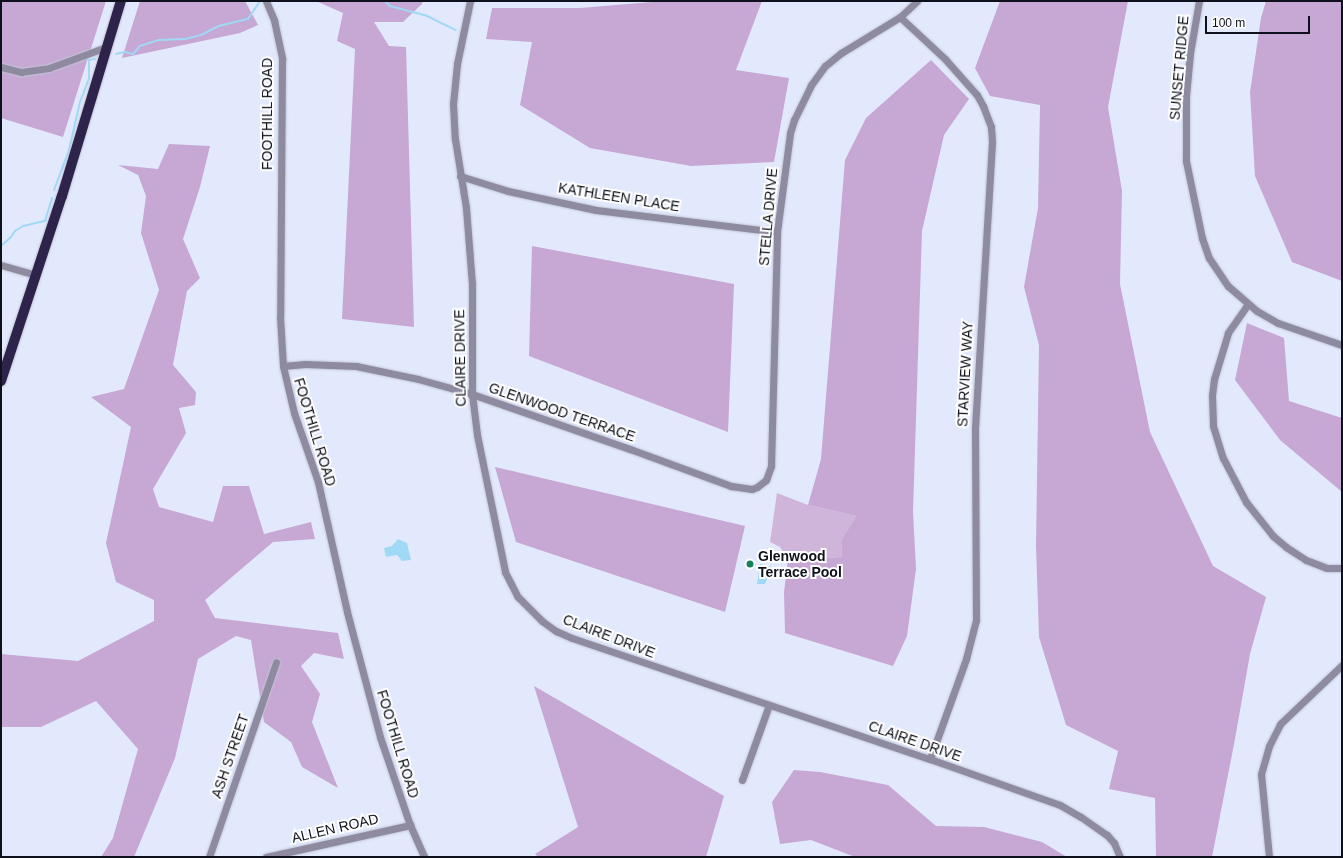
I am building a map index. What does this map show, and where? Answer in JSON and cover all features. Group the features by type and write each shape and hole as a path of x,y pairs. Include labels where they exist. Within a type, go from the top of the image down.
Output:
{"highway":[{"path":"1,381 36,276 121,1"}],"street":[{"name":"FOOTHILL ROAD","path":"266,1 274,20 282,60 280,317 283,366 294,413 318,482 346,612 378,730 410,825 424,857"},
{"name":"CLAIRE DRIVE","path":"470,1 457,64 453,104 455,139 466,208 472,284 472,394 477,434 504,572 525,605 552,628 572,638 930,759 1060,805 1081,816 1107,835 1114,843 1120,857"},
{"name":"STELLA DRIVE","path":"758,487 766,480 772,466 777,232 790,133 803,100 811,85 825,66 841,53 900,17 917,1"},
{"name":"SUNSET RIDGE","path":"1199,1 1190,53 1186,96 1186,161 1200,231 1209,258 1228,286 1257,311 1278,323 1342,345"},
{"name":"STARVIEW WAY","path":"900,17 945,59 977,95 991,127 992,142 975,428 976,620 966,660 930,759"},
{"path":"1,67 21,72 49,68 106,47"},
{"name":"KATHLEEN PLACE","path":"460,176 508,192 596,210 777,232"},
{"path":"1,265 36,276"},
{"path":"1248,304 1228,333 1214,379 1212,396 1213,426 1223,458 1246,502 1273,536 1286,547 1306,560 1327,568 1342,568"},
{"name":"GLENWOOD TERRACE","path":"283,366 305,364 372,368 418,379 472,394 731,486 752,489 758,487"},
{"name":"ASH STREET","path":"210,857 276,662"},
{"path":"1268,857 1261,774 1269,746 1280,724 1342,665"},
{"path":"742,780 769,705"},
{"name":"ALLEN ROAD","path":"266,857 410,825"}],"shaded area":[{"path":"1,1 106,1 63,137 1,118"},
{"path":"140,1 245,1 258,25 240,33 122,58"},
{"path":"316,1 423,1 422,4 403,22 374,22 389,46 406,47 414,327 342,319 355,49 337,41 343,13"},
{"path":"664,1 762,1 736,70 789,78 774,162 691,166 590,148 520,105 532,42 486,39 492,8 580,8"},
{"path":"1000,1 1128,1 1108,107 1122,191 1120,284 1150,432 1213,566 1266,597 1250,654 1212,857 1156,857 1155,798 1109,789 1118,751 1066,725 1039,637 1036,546 1039,345 1024,287 1038,208 1040,105 990,96 975,68"},
{"path":"1266,1 1342,1 1342,281 1292,262 1255,176 1250,92 1261,18"},
{"path":"931,60 969,99 944,135 922,231 913,512 916,569 907,636 893,666 785,633 784,592 788,560 842,557 841,541 856,516 808,505 821,459 845,160 866,118"},
{"path":"169,144 210,146 200,187 183,239 200,278 187,291 173,365 196,392 195,405 179,408 186,433 153,489 159,507 213,522 223,486 249,486 264,534 311,522 315,539 273,542 205,600 215,618 338,633 344,659 314,653 301,666 320,694 312,722 338,788 302,767 291,742 264,722 251,640 236,636 198,659 175,758 134,857 101,857 113,838 138,749 96,701 41,727 1,727 1,654 78,661 154,621 154,600 116,582 106,543 131,427 91,397 124,389 159,290 141,233 146,196 138,175 118,165 158,169"},
{"path":"532,246 734,284 728,432 529,356"},
{"path":"1247,323 1284,338 1289,401 1342,418 1342,492 1280,440 1235,380"},
{"path":"495,467 745,526 725,612 516,542"},
{"path":"777,493 808,505 856,516 841,541 842,557 788,560 780,547 770,542"},
{"path":"534,686 724,796 706,857 538,857 535,854 578,827"},
{"path":"794,770 820,772 888,785 936,826 984,827 1042,842 1067,857 855,857 811,840 780,844 772,802"}],"water":[{"path":"398,539 407,543 411,560 402,561 397,555 386,557 384,548 392,546"},
{"path":"760,564 772,567 765,584 757,584"}],"waterway":[{"path":"116,54 125,52 133,54 140,46 158,40 185,39 201,35 219,26 248,19 260,1"},
{"path":"385,1 390,6 427,16 456,30"},
{"path":"54,190 69,150 80,102 89,79 89,60 95,59"},
{"path":"1,246 15,231 23,226 45,221 52,198"}],"place":[{"name":"Glenwood Terrace Pool","path":"750,564"}]}
